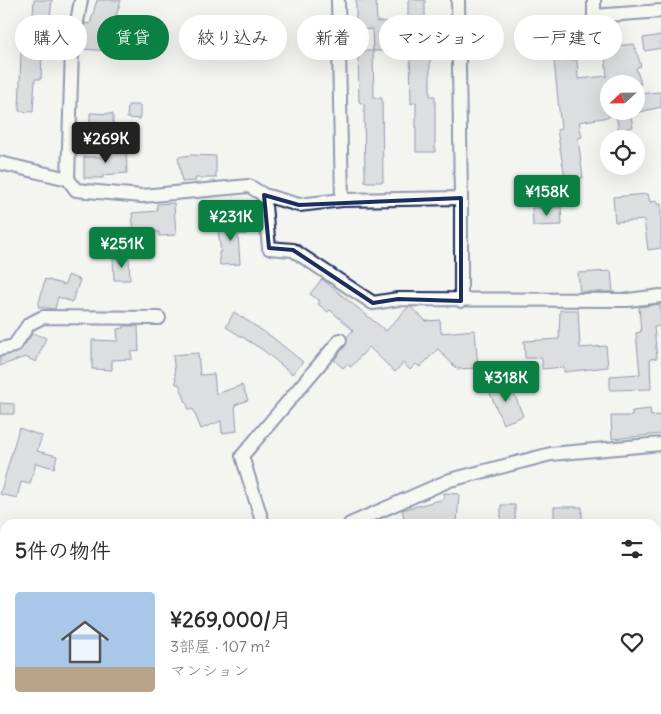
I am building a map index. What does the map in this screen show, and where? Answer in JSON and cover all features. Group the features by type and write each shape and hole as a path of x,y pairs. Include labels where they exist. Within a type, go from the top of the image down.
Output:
{"street":[{"path":"81,0 72,49 68,179 76,190 142,196 249,186 264,195 300,205 342,200 461,198"},
{"path":"338,0 342,200"},
{"path":"458,0 461,300"},
{"path":"594,0 594,16 661,11"},
{"path":"0,162 68,179"},
{"path":"264,195 269,248 293,250 373,303 398,299 628,300 661,296"},
{"path":"0,349 14,346 29,324 43,317 159,318"},
{"path":"261,519 242,456 340,340"},
{"path":"368,519 450,480 551,454 661,444"}],"highlighted area":[{"path":"264,195 299,205 461,198 461,301 398,299 373,303 293,250 269,248"}],"building":[{"path":"34,0 52,0 50,15 33,15"},
{"path":"97,0 121,0 116,15 97,15 97,50 87,49 87,23 90,24"},
{"path":"356,0 376,0 377,22 379,22 379,51 373,51 372,29 369,29 369,15 356,15"},
{"path":"408,0 425,0 425,15 408,15"},
{"path":"661,35 661,48 645,51 643,38"},
{"path":"634,44 641,66 636,68 638,75 607,75 605,60 622,60 622,45"},
{"path":"369,51 373,51 374,98 382,98 383,182 365,182 364,104 359,102 358,60 369,60"},
{"path":"21,60 42,60 41,79 35,79 33,112 19,111"},
{"path":"410,60 430,60 430,96 435,96 435,152 416,152 416,102 411,104"},
{"path":"577,60 578,79 600,77 600,118 579,122 582,137 578,138 583,178 577,179 578,202 565,203 564,172 557,130 561,129 554,61"},
{"path":"661,92 661,107 645,111 645,93"},
{"path":"128,105 140,105 140,119 127,118"},
{"path":"90,113 113,114 113,130 90,130"},
{"path":"617,120 632,120 633,127 619,130"},
{"path":"126,149 127,173 103,175 103,178 84,178 84,157 107,157 106,150"},
{"path":"191,155 216,156 216,178 195,178 196,181 182,182 178,157"},
{"path":"648,194 650,202 657,201 657,204 661,204 661,248 648,250 644,220 615,222 613,197"},
{"path":"174,203 176,235 159,236 159,232 134,234 132,213 157,211 157,204"},
{"path":"561,207 562,225 533,226 532,208"},
{"path":"245,220 247,234 238,235 240,264 220,265 219,252 221,252 217,224"},
{"path":"113,258 129,258 130,280 114,280"},
{"path":"611,271 613,292 580,292 578,273"},
{"path":"68,275 80,280 72,302 58,297 55,309 38,307 45,279 65,285"},
{"path":"322,279 386,331 408,307 411,307 426,321 440,320 441,333 475,330 478,368 457,369 438,349 420,367 416,364 410,370 403,363 395,372 369,347 351,367 347,364 343,368 334,360 346,345 347,337 353,330 330,310 328,312 318,304 320,301 310,294"},
{"path":"660,304 661,326 654,327 657,358 650,359 651,389 610,390 610,376 640,374 636,333 641,332 639,307"},
{"path":"560,310 578,310 580,348 606,346 608,367 564,372 564,367 542,369 542,358 525,358 524,341 559,339"},
{"path":"234,312 272,337 303,362 292,374 263,350 226,327"},
{"path":"124,326 138,326 139,351 131,352 132,359 112,360 112,370 92,369 92,340 118,341 117,329 124,328"},
{"path":"33,333 46,338 36,362 25,357 0,366 0,357 20,351"},
{"path":"198,353 200,375 214,374 216,394 242,385 248,400 235,405 237,431 222,433 221,421 201,429 193,409 189,410 179,384 176,384 173,355"},
{"path":"510,383 523,416 503,424 489,391"},
{"path":"0,403 14,404 14,414 0,414"},
{"path":"650,409 651,416 661,415 661,434 612,439 611,416 632,416 632,411"},
{"path":"19,428 42,436 37,451 57,456 54,468 36,463 30,484 21,482 17,498 0,494"},
{"path":"444,493 459,494 457,519 405,519 402,510 444,499"},
{"path":"501,505 515,505 515,519 501,519"},
{"path":"554,507 582,507 582,519 554,519"}]}
